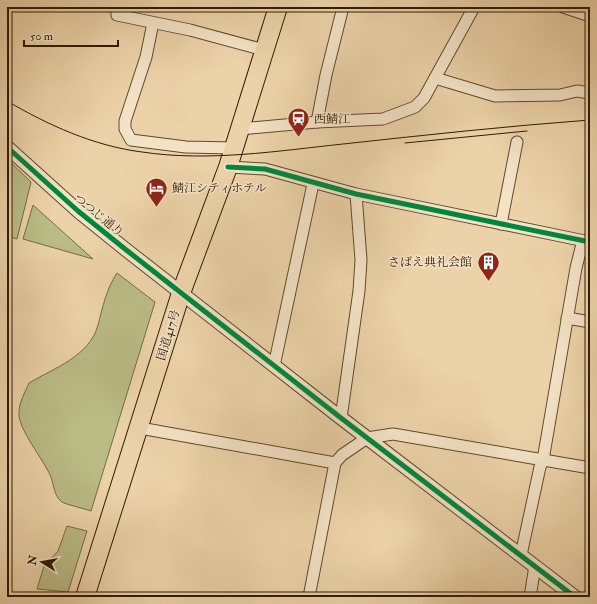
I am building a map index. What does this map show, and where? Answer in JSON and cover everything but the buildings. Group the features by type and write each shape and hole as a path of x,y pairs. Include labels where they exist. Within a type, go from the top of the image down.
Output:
{"highway":[{"name":"国道417号","path":"85,597 140,428 181,293 228,167 278,7"}],"street":[{"path":"118,7 117,14 190,30 264,50"},
{"path":"317,122 326,75 343,7"},
{"path":"240,129 317,122 383,119 415,107 424,98 474,7"},
{"path":"563,7 590,16"},
{"path":"153,23 146,57 125,122 127,136 131,140 186,147 234,148"},
{"path":"435,78 495,96 560,95 577,91 590,93"},
{"path":"500,224 517,142"},
{"name":"つつじ通り","path":"7,147 78,211 181,293 341,418 575,597"},
{"path":"228,167 265,169 313,184 356,194 587,242 568,318 543,460 540,467 522,556"},
{"path":"274,366 313,184"},
{"path":"341,418 354,333 361,267 356,194"},
{"path":"568,318 590,322"},
{"path":"140,428 335,463"},
{"path":"309,597 335,463 342,455 367,438 393,434 590,468"},
{"path":"530,597 536,566"}],"green space":[{"path":"7,159 31,182 17,239 7,236"},
{"path":"33,205 93,259 23,239"},
{"path":"117,273 155,302 91,511 64,503 59,500 48,470 22,427 19,409 29,383 70,360 87,345 94,336 107,292"},
{"path":"67,526 87,531 68,592 37,589 44,566 58,551"}],"tram line":[{"path":"7,101 55,126 89,140 142,152 192,156 218,156 268,152 467,131 590,120"},
{"path":"405,143 527,131"}],"cycle path":[{"path":"7,147 78,211 125,249 341,418 575,597"},
{"path":"228,167 265,169 356,194 585,241"}],"place":[{"name":"西鯖江","path":"299,138"},
{"name":"鯖江シティホテル","path":"156,208"},
{"name":"さばえ典礼会館","path":"488,282"}]}
